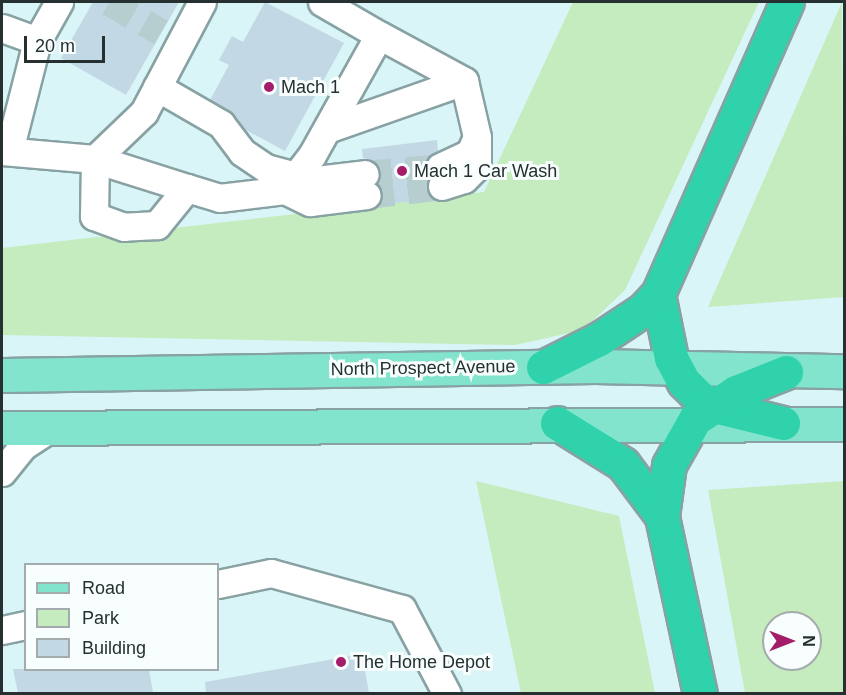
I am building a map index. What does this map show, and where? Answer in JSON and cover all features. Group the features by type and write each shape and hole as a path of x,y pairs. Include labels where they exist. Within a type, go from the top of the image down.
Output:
{"highway":[{"path":"543,367 599,339 643,310 658,294 787,2"},
{"path":"658,294 665,337 677,369 700,398 703,414"},
{"path":"700,693 662,516 669,465 703,414 786,372"},
{"path":"703,414 783,423"},
{"path":"557,423 623,464 662,516"}],"main road":[{"name":"North Prospect Avenue","path":"2,375 543,367 844,371"},
{"path":"2,428 557,423 703,414"},
{"path":"783,423 844,424"}],"lane":[{"path":"59,2 37,42 5,151 95,159 219,198 308,181 366,185"},
{"path":"187,188 157,225 124,227 94,216 95,159 144,112 157,87 171,38 202,2"},
{"path":"322,2 464,81 477,137 470,153 441,176"},
{"path":"2,28 37,42"},
{"path":"291,183 327,129 379,34"},
{"path":"327,129 464,81"},
{"path":"157,87 221,123 242,152 291,183"},
{"path":"2,472 23,446 51,428"},
{"path":"219,584 271,573 402,609 447,693"},
{"path":"2,630 24,625"}],"green space":[{"path":"573,2 759,2 625,290 583,330 515,345 2,335 2,248 484,192"},
{"path":"842,2 844,297 708,307"},
{"path":"476,481 619,516 655,693 521,693"},
{"path":"844,481 844,693 745,693 708,490"}],"building":[{"path":"93,2 179,2 126,95 61,58"},
{"name":"Mach 1","path":"265,2 344,43 285,151 244,129 229,111 210,100 229,65 219,60 232,36 243,42"},
{"name":"Mach 1 Car Wash","path":"437,140 438,151 427,158 424,166 429,178 427,190 433,199 378,205 383,194 377,183 380,172 372,160 363,158 362,149"},
{"path":"362,654 369,693 206,693 205,682"},
{"path":"13,669 24,669 24,671 149,671 153,693 18,693"}],"tunnel":[{"path":"109,2 161,32"},
{"path":"365,174 440,167"},
{"path":"367,195 442,186"}],"place":[{"name":"Mach 1","path":"269,87"},
{"name":"Mach 1 Car Wash","path":"402,171"},
{"name":"The Home Depot","path":"341,662"}]}
